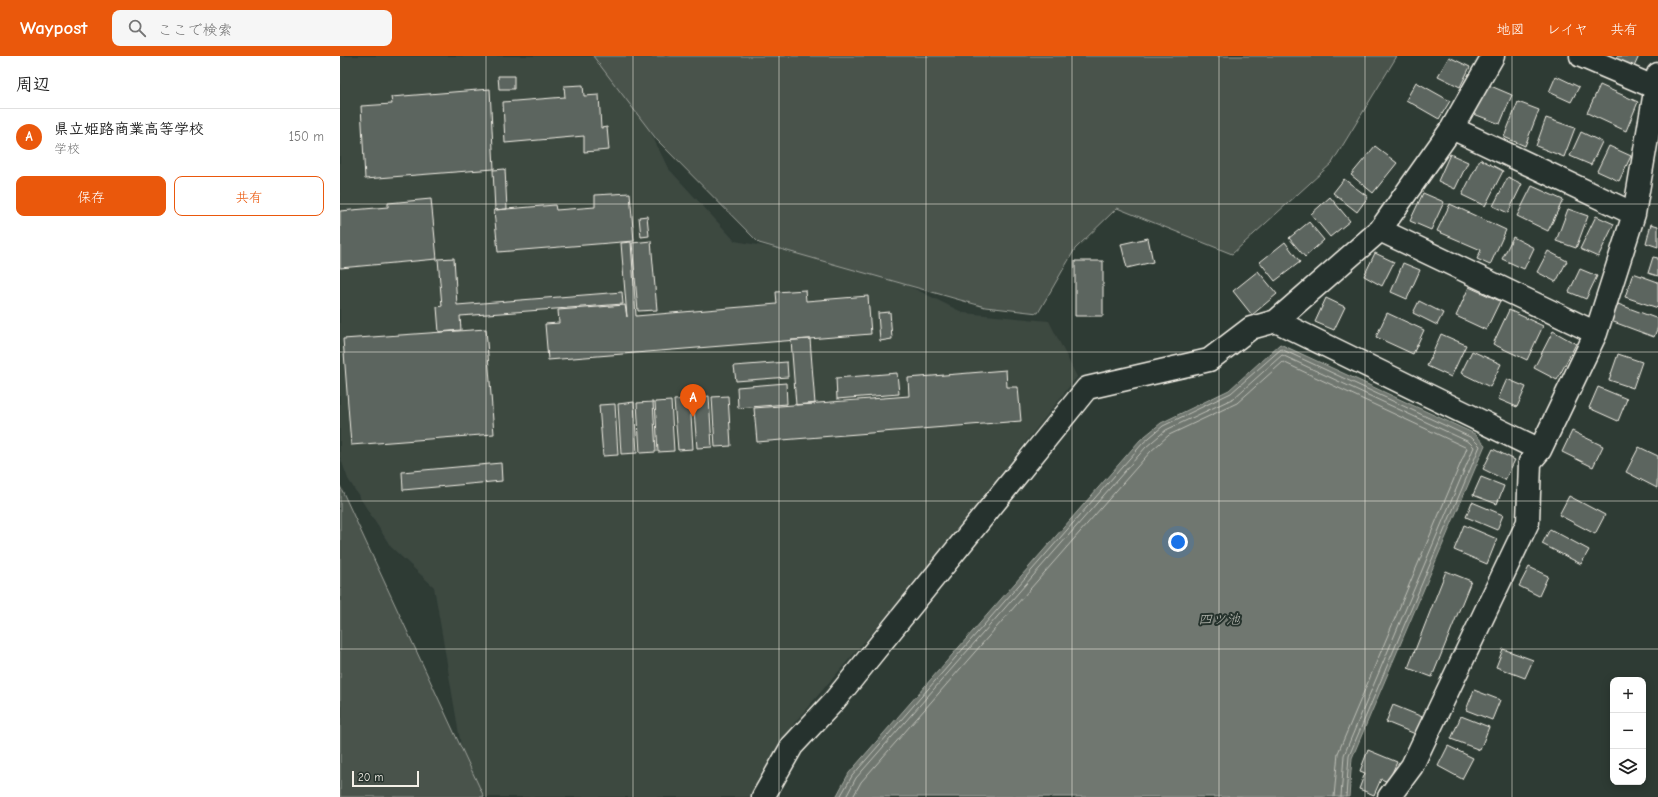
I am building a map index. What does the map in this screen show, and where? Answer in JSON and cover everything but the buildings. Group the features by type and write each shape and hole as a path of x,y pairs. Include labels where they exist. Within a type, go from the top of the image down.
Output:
{"street":[{"path":"764,797 792,746 835,700 1087,388 1209,360 1251,328 1276,321 1380,230 1452,128 1493,56"},
{"path":"1389,797 1412,766 1528,522 1530,462 1540,450 1596,333 1634,214 1657,81 1581,56"},
{"path":"1452,128 1634,214"},
{"path":"1380,230 1596,333"},
{"path":"1276,321 1540,450"}],"shaded area":[{"path":"340,56 613,56 668,168 735,241 833,258 901,282 964,313 1049,321 1077,377 916,582 795,722 753,792 752,797 478,797 463,758 434,587 391,547 348,479 340,457"},
{"path":"593,56 1397,56 1332,163 1232,254 1117,208 1075,249 1038,313 985,307 759,243 657,140"},
{"path":"340,486 484,797 340,797"}],"water":[{"name":"四ツ池","path":"1280,344 1475,434 1485,445 1352,758 1349,797 836,797 849,773 1140,440 1161,423 1229,390"}],"place":[{"name":"県立姫路商業高等学校","path":"693,417"}]}
